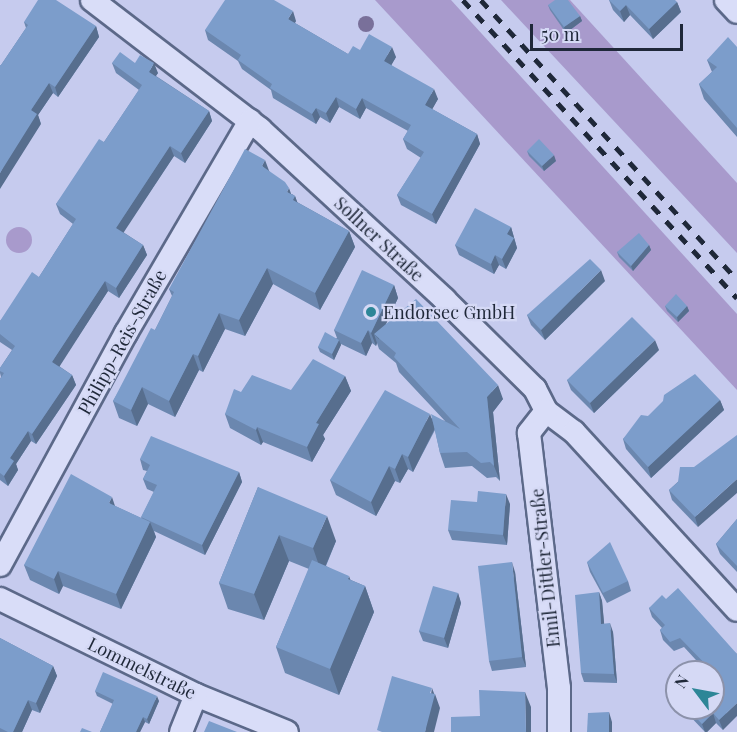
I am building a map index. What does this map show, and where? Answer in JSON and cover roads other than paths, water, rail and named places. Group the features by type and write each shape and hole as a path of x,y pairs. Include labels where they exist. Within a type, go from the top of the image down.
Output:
{"street":[{"name":"Sollner Straße","path":"92,0 250,121 444,299 535,390 546,411 574,432 737,610"},
{"path":"726,0 737,12"},
{"name":"Philipp-Reis-Straße","path":"0,565 126,333 250,121"},
{"name":"Emil-Dittler-Straße","path":"546,411 535,420 529,433 559,688 560,732"},
{"name":"Lommelstraße","path":"0,599 196,695 287,732"},
{"path":"181,732 196,695"}],"railway":[{"path":"463,0 737,298"},
{"path":"481,0 737,279"}],"place":[{"name":"Endorsec GmbH","path":"371,312"}]}
